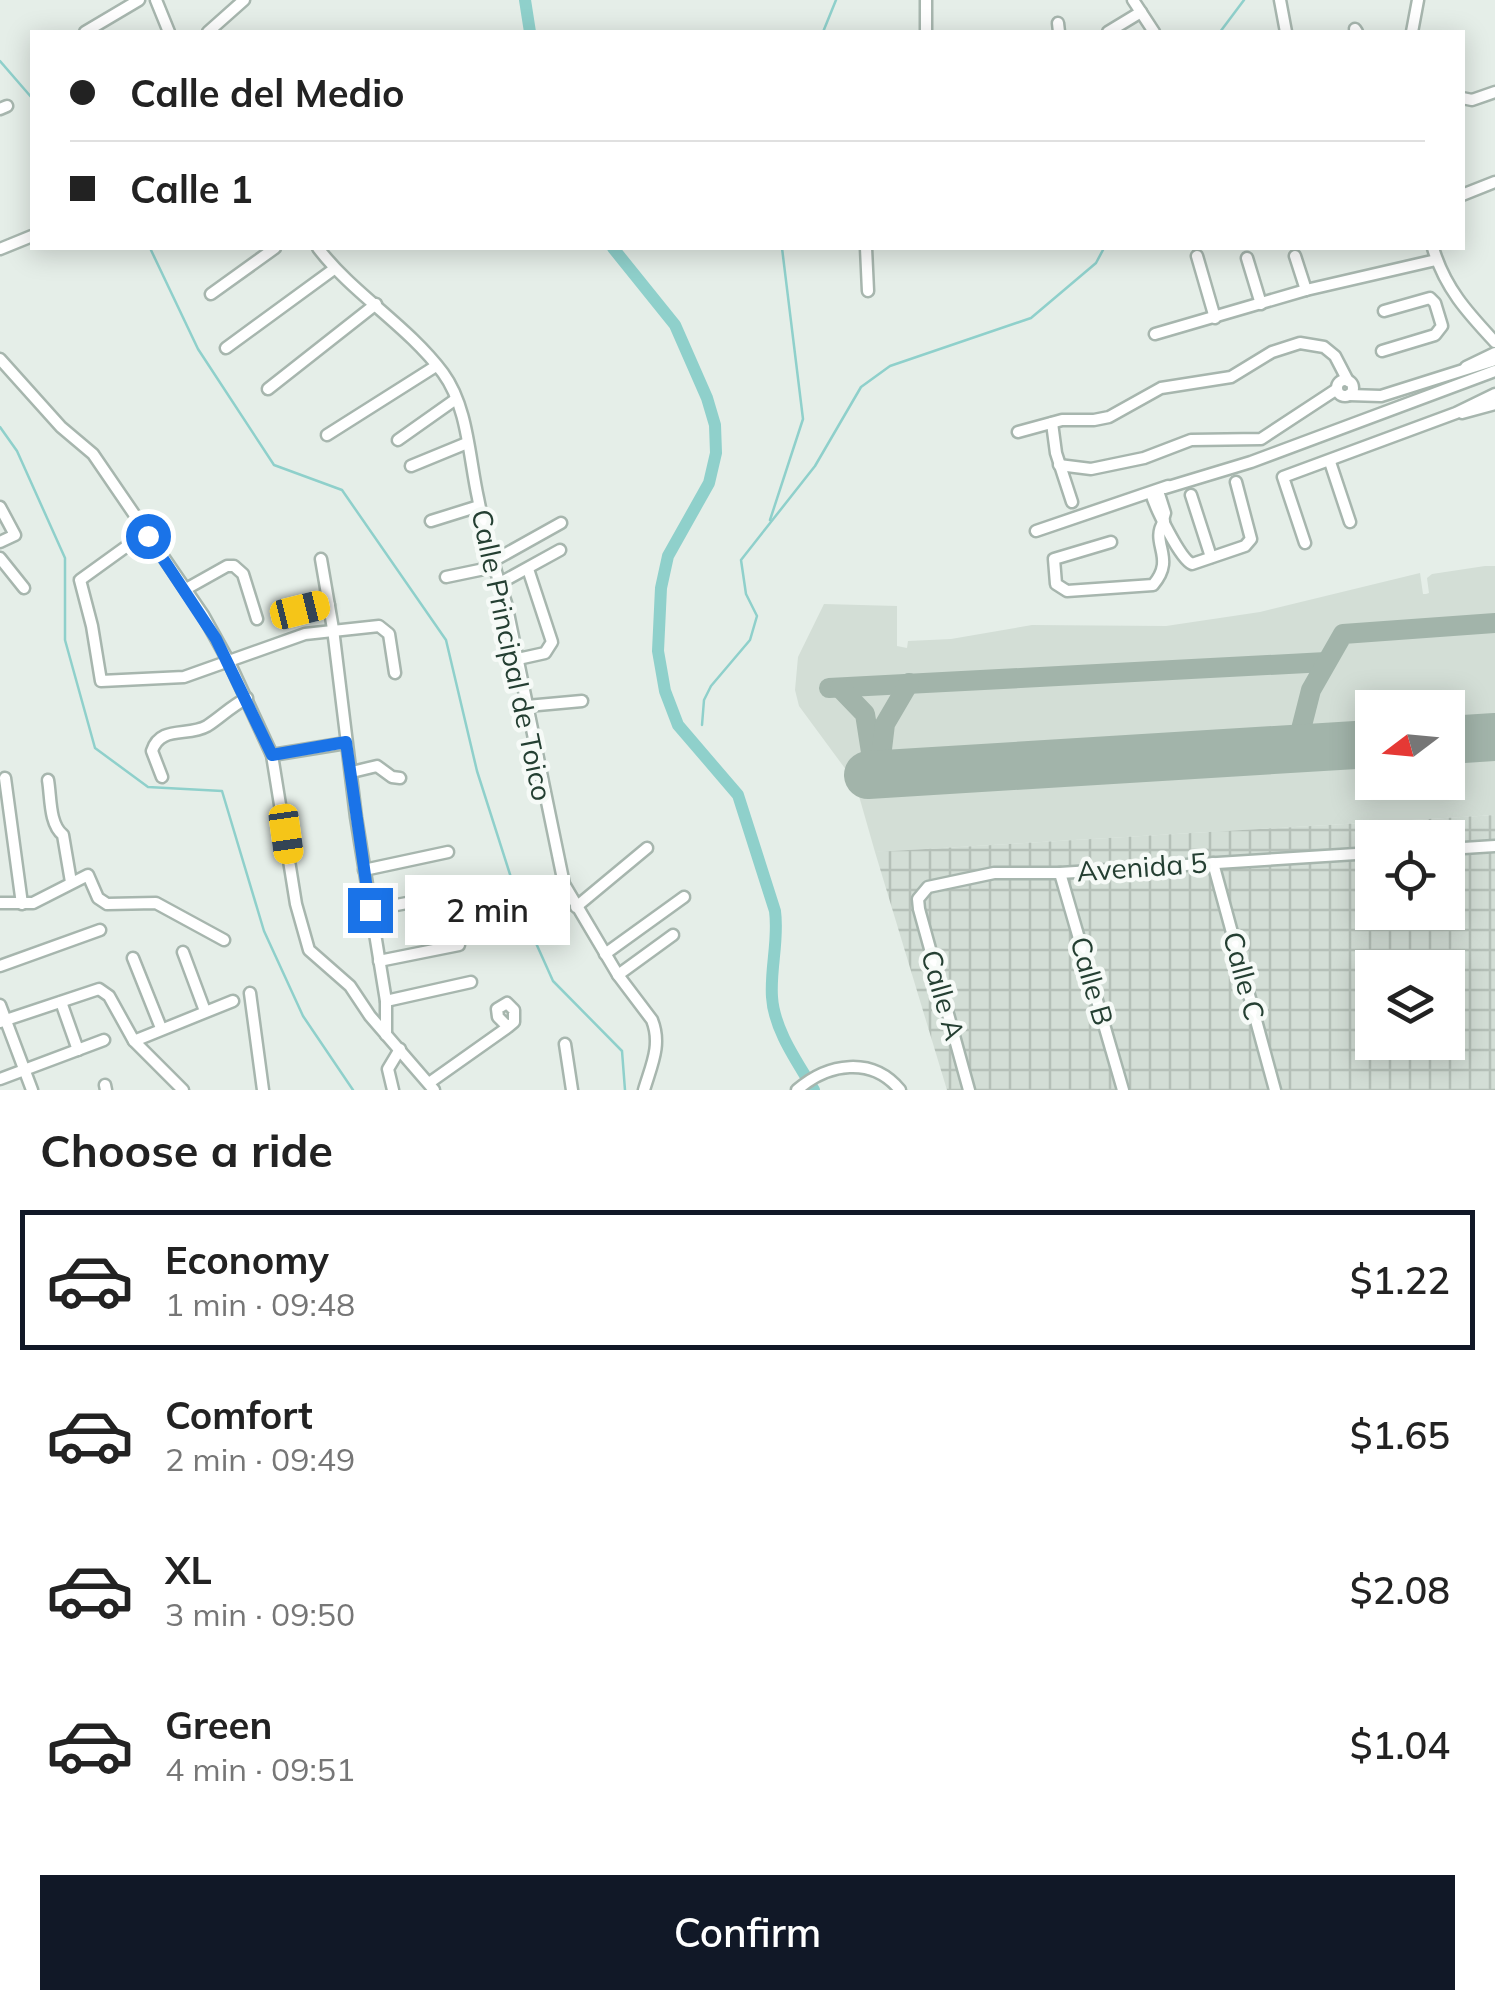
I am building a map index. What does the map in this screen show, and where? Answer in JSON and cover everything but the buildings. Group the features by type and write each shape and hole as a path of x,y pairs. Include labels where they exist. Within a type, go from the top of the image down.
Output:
{"street":[{"path":"88,30 139,0"},
{"path":"210,30 244,0"},
{"path":"926,0 926,30"},
{"path":"1133,0 1153,30"},
{"path":"1280,0 1286,30"},
{"path":"1412,30 1418,0"},
{"path":"159,2 168,30"},
{"path":"1111,30 1141,12"},
{"path":"1465,99 1495,92"},
{"path":"1465,194 1495,182"},
{"path":"0,249 30,237"},
{"path":"211,294 272,250"},
{"name":"Calle Principal de Toico","path":"320,250 334,269 376,304 436,366 456,400 518,659 557,862 576,907 656,1030 655,1056 644,1090"},
{"path":"866,250 868,291"},
{"path":"1155,334 1434,254 1462,309 1495,342"},
{"path":"1197,256 1215,318"},
{"path":"1295,256 1306,290"},
{"path":"1247,258 1260,304"},
{"path":"226,348 334,269"},
{"path":"1382,351 1438,334 1442,326 1430,298 1384,311"},
{"path":"268,389 376,304"},
{"path":"1440,316 1462,309"},
{"path":"1018,432 1068,418 1109,417 1162,388 1232,377 1284,347 1312,344 1335,356 1345,388"},
{"path":"1060,465 1091,468 1144,458 1192,440 1260,438 1345,388 1374,397 1466,367 1478,367 1495,356"},
{"path":"0,359 60,427 94,454 186,589 229,662 272,755 296,904 309,950 350,986 386,1035 432,1086 508,1028"},
{"path":"327,435 436,366"},
{"path":"1036,531 1254,459 1495,371"},
{"path":"398,440 456,400"},
{"path":"1305,542 1282,477 1493,400"},
{"path":"1052,424 1072,502"},
{"path":"411,466 467,443"},
{"path":"1330,462 1350,522"},
{"path":"1158,491 1158,515 1186,562 1245,546 1251,539 1236,482"},
{"path":"1191,495 1211,558"},
{"path":"431,521 479,506"},
{"path":"0,507 15,536 0,542"},
{"path":"1111,542 1054,559 1056,584 1067,591 1153,585 1165,558 1158,531 1163,520"},
{"path":"446,578 493,564 561,523"},
{"path":"148,536 134,541 80,580 92,626 99,679 104,682 184,677 305,634 379,626 386,629 395,673"},
{"path":"500,584 560,550"},
{"path":"0,558 24,588"},
{"path":"321,559 386,1002 386,1035"},
{"path":"186,589 227,566 234,566 243,574 257,619"},
{"path":"518,659 545,653 552,642 528,569"},
{"path":"278,616 330,605"},
{"path":"162,777 152,751 157,740 174,732 207,726 246,698"},
{"path":"526,706 582,700"},
{"path":"272,755 346,742"},
{"path":"352,772 377,766 400,778"},
{"path":"5,778 22,904"},
{"path":"48,780 56,830 63,835 71,882"},
{"path":"1465,848 1495,846"},
{"path":"576,907 648,848"},
{"path":"364,870 448,852"},
{"name":"Avenida 5","path":"918,899 928,887 994,873 1060,873 1355,854"},
{"name":"Calle C","path":"1213,863 1275,1090"},
{"name":"Calle B","path":"1060,873 1123,1090"},
{"path":"0,903 33,903 88,875 98,898 107,904 156,904 224,940"},
{"path":"370,910 465,892"},
{"path":"605,954 684,897"},
{"name":"Calle A","path":"918,899 969,1090"},
{"path":"0,966 100,930"},
{"path":"618,975 673,935"},
{"path":"379,961 460,945"},
{"path":"183,952 205,1011"},
{"path":"133,958 160,1028"},
{"path":"386,1002 471,982"},
{"path":"3,1021 98,990 108,996 134,1041 183,1090"},
{"path":"250,993 263,1090"},
{"path":"134,1041 233,1001"},
{"path":"61,1002 78,1050"},
{"path":"0,1005 32,1090"},
{"path":"0,1079 104,1040"},
{"path":"565,1044 572,1090"},
{"path":"392,1090 388,1068 400,1049"},
{"path":"798,1088 826,1073 856,1065 868,1066 892,1080 900,1090"}],"shaded area":[{"path":"1495,566 1495,815 1355,820 1355,823 875,852 855,782 799,706 795,690 798,657 824,604 897,606 897,646 907,648 908,641 951,639 1032,625 1166,626 1260,612 1420,573 1426,594 1427,578 1432,574"},
{"path":"1495,815 1495,1090 947,1090 875,852 1355,823 1355,930 1465,930 1465,820 1411,820"}],"waterway":[{"path":"525,0 530,30"},
{"path":"824,30 836,0"},
{"path":"1222,30 1244,0"},
{"path":"0,61 30,96"},
{"path":"151,250 198,349 274,465 342,490 446,640 477,771 522,912 553,981 622,1051 625,1090"},
{"path":"615,250 675,325 715,425 716,453 709,483 668,556 661,588 658,651 665,691 678,725 738,795 775,911 772,986 777,1022 814,1090"},
{"path":"770,520 803,419 782,250"},
{"path":"702,725 704,700 711,686 750,640 757,616 746,594 741,560 815,466 861,387 890,366 1031,318 1096,263 1103,250"},
{"path":"0,427 17,451 65,558 65,640 95,748 148,787 222,791 264,931 303,1016 353,1090"}],"taxiway":[{"path":"1296,749 1311,690 1343,634 1495,623"},
{"path":"829,688 1326,662"},
{"path":"879,774 885,724 909,683"},
{"path":"840,688 865,714 873,765"}],"runway":[{"path":"1465,739 1495,737"},
{"path":"868,775 1355,745"}],"route":[{"path":"148,536 203,615 272,755 346,742 370,910"}]}
